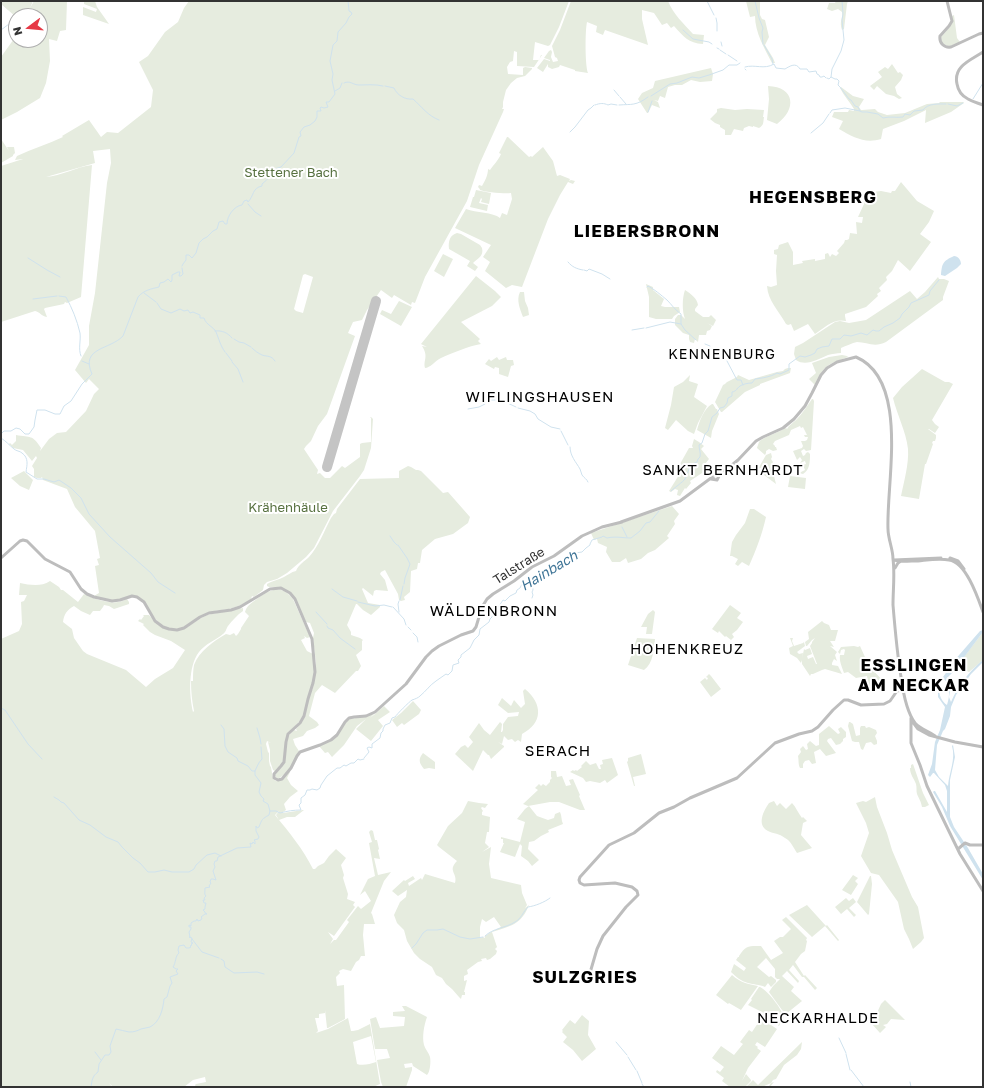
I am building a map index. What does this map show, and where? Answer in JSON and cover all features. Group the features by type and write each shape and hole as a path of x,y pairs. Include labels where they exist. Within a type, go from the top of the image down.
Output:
{"main road":[{"path":"947,1 952,20 949,26 940,35 940,40 943,45 951,47 983,33"},
{"path":"983,52 962,66 957,73 956,80 958,88 965,97 983,105"},
{"name":"Talstraße","path":"1,558 21,541 27,541 44,559 68,570 81,589 87,594 94,597 117,601 132,596 138,597 161,626 176,630 182,629 207,614 234,609 248,603 267,590 276,588 284,589 289,592 294,598 313,641 315,673 305,712 300,722 288,734 284,761 282,766 274,774 276,780 281,779 290,769 296,756 300,752 330,740 337,735 346,721 350,718 366,716 375,712 406,684 432,651 459,636 473,631 482,607 492,594 514,581 533,566 552,557 591,532 682,500 738,460 758,439 783,428 792,422 805,406 821,375 827,368 839,361 856,357 863,361 872,370 879,378 883,386 892,434 888,530 890,542 897,560"},
{"path":"897,560 954,559 967,575 983,606"},
{"path":"897,560 894,608 899,664 898,669 902,692 911,718 912,731"},
{"path":"894,608 897,560"},
{"path":"967,575 983,612"},
{"path":"588,982 597,949 604,935 637,896 638,892 635,889 616,883 584,885 580,882 580,876 609,845 632,834 659,812 674,807 690,798 737,778 775,742 812,731 819,727 843,700 847,699 861,705 884,704 889,702 896,693 902,692"},
{"path":"902,692 916,725 936,736 956,743 983,747"},
{"path":"911,718 919,730 929,735 936,736"},
{"path":"916,725 910,737 927,787 955,845 983,891"},
{"path":"912,731 919,730"},
{"path":"958,849 966,844 983,844"},
{"path":"955,845 961,847"}],"green space":[{"path":"1,1 33,1 30,8 8,8 8,10 1,4"},
{"path":"34,1 67,1 66,30 60,31 57,41 49,39 50,61 46,83 40,98 1,120 1,57 8,47 48,48 48,8 30,8"},
{"path":"84,1 95,1 97,7 109,24 83,15 83,7 96,12 97,9 84,4"},
{"name":"Krähenhäule","path":"189,1 569,1 550,45 548,46 535,42 533,60 539,60 534,67 517,66 517,52 514,51 513,61 510,62 507,67 508,74 523,75 523,68 525,67 532,69 525,76 517,78 506,90 502,109 504,109 503,112 479,165 467,201 425,277 415,303 412,302 411,305 394,295 392,298 381,290 362,320 353,322 348,333 355,336 327,414 318,426 311,441 304,449 318,470 317,474 320,473 325,478 330,478 342,466 345,468 360,457 360,444 371,442 371,417 373,419 371,448 364,470 333,511 314,548 287,573 277,579 267,582 264,585 263,590 254,597 252,596 251,599 243,604 229,609 208,613 185,627 173,629 162,625 137,596 120,600 112,600 94,596 99,593 95,566 99,565 97,559 100,558 95,531 75,507 67,489 43,480 42,477 34,477 34,469 32,466 37,458 36,456 32,461 23,450 13,448 9,444 10,443 12,445 16,441 16,435 28,437 33,439 38,444 41,448 40,451 49,439 57,433 66,432 86,411 94,394 99,389 89,379 86,383 75,370 89,345 89,326 95,293 107,183 111,163 110,149 93,151 95,163 46,177 92,165 81,297 67,303 65,302 64,304 45,308 47,317 35,311 1,322 1,166 23,159 15,160 17,156 63,137 62,136 89,120 101,137 107,132 118,133 151,107 153,90 139,62 148,56 165,32 178,22","holes":["305,274 313,277 303,313 296,311 294,309 303,275"]},
{"path":"571,1 668,1 682,23 693,34 704,35 703,44 690,41 674,26 671,28 667,23 662,25 654,13 642,10 642,19 648,45 605,30 603,35 596,32 597,26 587,22 586,63 588,73 575,71 560,65 559,67 552,69 548,67 548,64 543,72 537,68 544,59 550,61 544,58 549,51 551,50 552,52 551,57 553,62 558,61 555,57 552,46"},
{"path":"746,1 760,1 760,15 762,19 765,20 769,37 765,45 775,63 772,63 759,35 755,22 755,16 750,17"},
{"path":"836,1 848,1 844,29 842,30 842,12 838,9 832,11 827,9 829,3 835,3"},
{"path":"954,15 957,38 960,42 946,46 942,43 941,37 950,27 952,16"},
{"path":"892,64 898,73 900,72 903,75 895,87 897,94 902,98 899,99 886,94 877,86 874,90 870,86 882,77 878,72 885,67 888,69"},
{"path":"711,68 713,74 712,81 700,82 691,80 682,85 668,87 665,98 660,96 658,101 654,100 658,102 660,108 652,105 647,113 638,99 642,93 653,88 655,81"},
{"path":"768,86 777,87 784,90 790,100 788,112 777,124 767,120 769,99"},
{"path":"841,87 853,96 864,99 859,107 861,110 875,109 878,112 887,115 905,113 927,104 940,102 964,103 951,112 925,123 926,110 883,129 881,139 870,141 859,139 839,129 843,121 832,117 834,112 848,112 849,110 854,111 843,94 840,88"},
{"path":"721,108 735,110 764,110 763,124 759,128 749,126 744,128 743,131 734,129 731,135 725,135 725,130 710,119 717,112 717,109"},
{"path":"507,137 529,157 532,157 543,147 553,161 557,176 560,175 570,179 569,181 575,181 573,184 568,182 548,219 522,287 512,285 506,288 485,271 490,262 483,257 491,245 455,228 466,209 500,218 502,213 507,215 512,199 511,193 480,190 478,187 479,185 482,186 488,169 490,170 500,156 501,154 499,153"},
{"path":"1,139 9,151 7,147 14,147 15,153 13,156 1,163"},
{"path":"901,182 917,201 934,211 929,222 920,234 931,242 910,271 898,260 892,271 886,277 887,280 879,288 881,291 877,294 878,296 866,307 845,314 846,321 842,320 834,322 815,334 808,324 794,331 791,324 786,324 769,296 767,286 771,287 777,285 777,255 774,254 774,250 778,249 779,245 788,242 793,252 793,265 803,263 802,261 825,259 825,254 828,253 830,257 832,254 836,256 839,253 837,251 845,240 849,239 850,233 857,234 856,222 862,223 863,217 858,217 864,204 863,193 881,191 891,193 892,191 895,191"},
{"path":"476,190 491,193 489,204 481,202 481,198 479,203 488,205 487,211 470,207"},
{"path":"457,233 480,245 482,248 481,255 473,263 478,267 475,271 467,266 470,261 449,249 450,239"},
{"path":"443,254 453,259 444,277 434,271"},
{"path":"476,276 501,297 492,306 461,322 480,339 478,341 481,344 445,356 429,367 425,368 425,353 422,346 427,347 421,344"},
{"path":"938,277 939,279 949,281 943,300 886,342 874,345 857,342 841,348 841,353 828,355 812,362 804,363 796,360 794,354 795,347 835,322 840,321 849,323 866,320 910,291 917,299"},
{"path":"646,284 653,287 653,290 664,299 661,306 679,307 680,312 672,319 656,319 649,317 649,297"},
{"path":"685,290 696,300 698,305 695,311 703,317 709,317 711,315 716,320 713,326 707,323 712,326 710,330 707,331 706,335 699,335 698,342 695,339 694,343 690,342 689,335 683,333 675,325 675,319 678,315 681,315 685,319 683,313 683,297"},
{"path":"520,292 524,292 529,315 523,317 518,301"},
{"path":"399,301 412,307 401,326 380,314 382,310 391,314"},
{"path":"842,355 848,357 827,366 821,373 815,385 809,379 816,373 812,363 829,357"},
{"path":"497,357 499,360 506,357 507,360 513,360 514,365 511,366 508,377 499,374 499,368 495,367 494,369 485,364 489,359 491,361"},
{"path":"791,368 790,373 760,384 745,392 722,412 715,402 723,385 738,375 749,380 783,371"},
{"path":"922,369 945,382 953,384 932,420 939,427 935,433 928,429 936,435 936,438 932,443 933,444 925,464 919,499 901,496 907,467 908,449 893,398 902,387"},
{"path":"690,375 689,381 698,384 694,397 707,406 694,434 688,431 676,420 668,430 665,428 674,387 683,382"},
{"path":"812,399 814,401 811,450 806,451 804,449 801,451 803,456 808,452 810,454 810,462 807,470 803,474 799,473 805,470 803,465 806,464 805,461 800,463 802,460 800,457 797,460 793,451 802,448 803,446 801,441 807,440 808,437 805,437 804,435 807,435 803,427 801,428 800,426 791,430 789,435 775,441 773,444 777,450 773,451 769,449 766,451 765,455 757,448 761,440 786,428 787,429"},
{"path":"712,404 717,409 719,414 712,431 711,438 697,430 704,412"},
{"path":"694,439 704,446 701,449 709,459 705,464 708,469 690,481 691,483 686,489 685,488 680,496 677,495 678,490 675,489 671,492 669,491 684,467 680,464 689,448 693,448 692,446"},
{"path":"771,453 771,459 773,462 771,466 776,484 764,475 763,467 758,469 766,455"},
{"path":"408,466 421,471 443,493 448,492 470,517 468,523 453,534 435,539 422,550 420,563 418,563 417,569 411,571 410,592 404,597 405,600 399,600 398,594 385,570 380,574 385,580 388,591 376,590 374,591 373,596 363,588 362,589 368,603 380,605 380,607 371,615 356,604 347,625 351,635 363,640 362,650 356,655 361,666 358,671 356,671 335,693 322,685 315,693 309,716 319,725 307,731 303,736 293,739 299,751 292,765 282,776 277,779 275,775 282,766 288,737 294,730 297,731 296,729 301,723 311,691 313,689 316,663 313,638 314,633 310,623 306,622 295,599 281,587 269,587 267,584 296,571 300,565 313,553 331,518 360,479 399,478 399,471"},
{"path":"24,471 33,480 29,490 20,486 11,478"},
{"path":"790,476 806,478 805,489 788,487"},
{"path":"672,506 679,514 674,521 675,524 667,536 669,538 641,559 628,563 626,558 620,562 612,562 606,552 607,547 598,543 597,539 594,540 591,533"},
{"path":"750,509 754,509 766,517 759,542 749,566 742,562 738,566 735,564 738,559 730,556 732,542 745,523"},
{"path":"50,581 78,602 84,594 96,599 110,602 119,602 127,599 129,604 114,609 104,605 100,611 93,611 90,615 74,606 66,612 63,622 72,629 74,638 83,651 126,670 146,687 155,679 173,668 185,650 171,641 150,632 143,625 144,624 138,621 140,619 141,620 144,616 143,615 149,615 154,621 171,630 186,628 207,615 243,608 243,611 231,622 224,633 204,647 195,658 190,681 193,712 191,681 193,681 194,665 199,655 212,643 226,634 230,635 234,633 236,636 249,616 245,612 247,608 250,604 267,592 271,590 285,591 293,599 310,637 307,638 304,636 305,638 301,640 307,651 313,654 314,676 304,714 299,722 288,733 283,761 275,771 273,770 270,761 268,742 271,743 267,741 266,744 273,779 279,781 289,771 290,772 287,778 291,785 298,791 284,804 286,810 283,813 304,810 295,817 287,817 279,820 291,834 313,869 324,863 336,849 346,858 341,865 344,875 343,878 348,894 347,899 355,902 353,905 355,907 334,936 328,932 333,939 330,944 336,940 349,922 347,920 358,906 361,909 371,901 365,891 360,895 368,879 375,876 369,843 372,842 369,832 371,830 373,831 375,840 377,840 379,849 380,859 374,858 378,875 391,872 384,881 371,913 375,924 364,924 363,935 365,956 361,956 351,971 343,969 339,971 340,973 336,977 337,986 344,985 345,1019 327,1028 325,1010 325,1013 319,1014 319,1018 315,1018 318,1031 316,1033 328,1029 348,1018 351,1031 358,1030 370,1024 380,1084 373,1087 196,1087 196,1084 206,1082 205,1077 193,1080 184,1087 113,1087 109,1083 112,1087 1,1087 1,639 19,631 22,624 21,602 24,601 27,595 19,595 20,583 35,585","holes":["371,1036 376,1062 364,1065 357,1064 353,1042"]},
{"path":"730,605 741,613 737,618 743,622 732,634 734,637 731,640 719,631 718,633 712,629"},
{"path":"653,610 655,612 652,634 646,634 647,627 641,627 648,614"},
{"path":"822,621 829,625 831,630 838,630 835,641 830,641 834,647 830,646 837,652 835,655 837,661 834,659 832,665 838,666 842,674 825,669 811,674 810,676 802,664 802,660 801,663 797,658 790,654 789,648 793,646 790,638 793,638 792,641 794,646 804,642 805,646 797,652 799,654 803,653 802,659 804,649 810,648 812,654 807,656 808,659 813,657 817,664 810,646 815,638 807,646 805,642 809,639 808,632"},
{"path":"983,632 983,660 969,672 957,666"},
{"path":"637,638 655,639 651,660 644,670 628,665"},
{"path":"860,646 869,666 884,682 879,686 869,686 867,676 856,678 848,672 844,673 840,655 844,655 845,650 841,650 840,654 838,652 841,647"},
{"path":"709,674 721,689 711,697 700,682 705,678 707,680 708,678 706,677"},
{"path":"525,689 535,701 537,707 537,719 534,724 529,730 522,734 521,742 518,740 515,742 512,739 508,740 504,736 502,744 498,742 504,747 491,759 483,750 473,771 455,754 461,747 465,745 468,748 473,742 469,737 479,723 490,735 500,722 502,724 502,732 503,724 508,717 518,716 519,712 508,713 498,705 502,698 511,706 514,700 521,708 525,704 523,691"},
{"path":"413,701 421,710 419,714 404,725 402,723 397,727 392,720"},
{"path":"384,706 390,712 378,720 383,726 371,741 356,729 366,719 357,726 344,745 332,757 328,752 325,753 319,746 330,741 350,719 363,717 378,710 370,718"},
{"path":"849,722 853,724 856,736 860,735 861,726 876,730 877,733 875,736 877,744 874,745 871,742 866,743 863,750 861,749 859,742 852,741 848,726"},
{"path":"829,726 838,734 840,733 838,729 841,727 846,732 846,737 840,744 836,745 831,738 827,741 836,753 826,756 820,749 814,752 816,763 812,764 809,760 805,761 803,768 800,768 798,756 801,752 800,749 803,746 806,750 808,749 807,744 810,741 816,746 819,745 819,734"},
{"path":"423,753 435,762 435,769 424,769 422,767 420,757"},
{"path":"641,754 646,774 633,777 634,786 627,762 628,758"},
{"path":"612,758 618,775 607,783 605,780 600,783 590,781 586,782 583,778 570,772 573,770 577,771 586,761 590,765 596,763 599,769 601,769 600,765 603,764 602,760"},
{"path":"913,764 923,793 929,805 925,807 922,807 917,794 916,784 911,773 910,768"},
{"path":"551,771 556,771 557,777 562,776 566,786 571,785 569,780 573,779 585,810 580,810 559,802 528,806 523,804 538,790 535,788 539,784 541,786 543,784 546,786 550,782 552,778"},
{"path":"875,797 892,850 912,897 918,907 924,938 913,949 904,929 898,902 879,875 871,873 861,856 869,833 866,823 856,803 863,801 866,802"},
{"path":"468,801 488,804 485,808 481,808 483,811 482,815 490,817 489,832 487,832 485,843 489,847 482,852 491,847 489,864 491,878 521,885 522,893 527,905 525,908 529,905 523,917 515,924 492,932 497,947 495,949 497,951 496,954 487,960 486,958 481,959 482,961 478,962 467,970 468,974 464,976 464,981 467,980 464,992 465,995 462,995 461,999 442,978 436,975 432,967 414,953 407,941 404,930 397,923 394,915 400,902 406,897 407,890 398,896 392,891 404,880 405,881 413,876 415,879 408,883 409,886 421,878 422,880 425,874 455,883 456,880 453,867 457,861 437,845 448,826 462,813","holes":["494,917 501,927 485,936 485,938 480,938 482,919 486,922"]},
{"path":"774,801 777,806 780,803 786,809 792,803 795,806 802,818 803,817 807,821 803,823 801,835 812,848 797,853 787,839 764,828 762,825 763,813 769,803"},
{"path":"529,806 537,816 548,820 554,818 555,814 560,812 563,824 548,830 549,832 534,841 529,842 528,849 539,860 532,866 521,856 522,846 520,844 515,857 500,852 504,843 501,837 520,842 525,822 517,819"},
{"path":"853,875 858,878 855,881 858,884 851,895 842,890"},
{"path":"870,876 872,884 868,915 857,902"},
{"path":"846,898 849,901 853,898 856,902 849,908 856,915 854,917 847,909 841,914 835,907"},
{"path":"807,905 826,926 827,925 839,940 838,941 825,926 812,937 789,915"},
{"path":"786,917 807,938 805,951 795,962 804,976 805,975 817,988 815,990 793,965 789,970 799,981 798,983 787,971 782,976 794,987 791,991 802,1001 786,1014 769,992 780,979 775,977 775,969 766,958 757,967 769,977 771,976 776,980 771,987 768,983 765,987 750,984 739,979 731,972 734,964 744,971 746,968 736,960 748,947 761,946 771,960 783,953 774,941 780,937 783,937 791,929 782,920"},
{"path":"732,975 748,984 758,986 741,1010 729,1003 728,1004 716,995"},
{"path":"759,987 774,1000 784,1017 779,1026 768,1018 765,1021 777,1029 765,1047 757,1042 755,1045 761,1051 748,1068 742,1081 746,1074 751,1081 745,1087 730,1087 722,1081 724,1078 716,1072 717,1070 720,1072 724,1067 712,1058 721,1046 734,1055 743,1044 740,1042 749,1030 752,1032 762,1017 764,1013 748,1005"},
{"path":"885,1000 905,1020 891,1019 887,1024 883,1025 886,1027 880,1033 872,1024 881,1004"},
{"path":"402,1006 406,1006 427,1017 424,1027 423,1042 430,1057 430,1069 427,1075 413,1066 412,1063 404,1064 405,1068 412,1067 406,1087 383,1087 377,1060 390,1058 387,1049 375,1049 370,1019 376,1017 380,1028 404,1026 405,1017 393,1016 393,1012 405,1011"},
{"path":"582,1015 589,1021 588,1035 596,1049 582,1061 573,1050 563,1042 567,1037 562,1030 570,1020 575,1024"},
{"path":"802,1042 801,1049 797,1055 784,1065 776,1079 762,1087 746,1087 753,1080 758,1085"},
{"path":"774,1082 770,1087 765,1087 769,1086"}],"water":[{"path":"954,256 959,258 961,264 945,276 941,275 944,263 947,259"},
{"path":"983,630 959,665 957,667 954,666 951,671 953,673 946,679 951,686 949,697 947,682 945,680 942,682 940,681 953,662 980,631"},
{"path":"983,660 983,662 971,674 956,695 951,707 950,716 937,745 935,770 939,777 948,786 953,761 953,745 955,757 950,780 950,817 954,827 983,874 983,880 950,826 942,807 933,792 935,791 947,812 947,791 945,785 934,773 930,777 928,775 932,764 935,742 940,730 945,707 938,697 938,688 941,698 947,705 949,697 951,702 964,679"}],"waterway":[{"name":"Stettener Bach","path":"182,266 186,260 186,255 189,255 192,258 196,253 199,243 217,229 219,222 223,221 227,224 228,218 234,209 242,205 244,201 247,200 248,202 250,200 256,188 262,186 270,175 268,171 281,167 294,153 299,137 301,136 300,132 304,127 315,121 317,111 321,111 321,107 328,107 326,102 329,102 335,94 330,61 333,45 337,41 338,32 352,14 349,11 348,1"},
{"path":"707,1 714,15"},
{"path":"755,1 763,28 763,44"},
{"path":"842,1 844,40 841,51 832,69 831,77 839,81 838,85 860,111"},
{"path":"716,18 717,31"},
{"path":"1,30 8,25"},
{"path":"683,30 693,39 712,44"},
{"path":"721,42 722,46"},
{"path":"764,45 772,59 773,64"},
{"path":"720,50 726,54"},
{"path":"728,55 737,61"},
{"path":"651,96 670,84 692,77 699,78 723,70 729,65 737,65 740,63"},
{"path":"745,67 767,67 774,64 776,68 785,69 795,65 800,69 807,69 809,72 816,71 820,77 824,76 826,78"},
{"path":"827,78 829,79 831,77"},
{"path":"344,83 348,82 357,85 383,86"},
{"path":"335,91 340,88 342,83"},
{"path":"973,99 983,83"},
{"path":"385,86 394,88 397,93 404,98 413,99 428,113 439,120"},
{"path":"614,90 619,96"},
{"path":"620,97 626,104"},
{"path":"619,105 637,103 648,97"},
{"path":"648,112 652,101"},
{"path":"948,104 957,106 963,103"},
{"path":"830,113 832,110 845,108 878,114 883,118 903,117 905,114 910,115 914,111 923,110 931,105 946,104"},
{"path":"570,132 594,105"},
{"path":"595,105 617,105"},
{"path":"811,133 823,123 829,114"},
{"path":"248,204 261,216"},
{"path":"28,258 60,277"},
{"path":"568,262 575,268 583,270"},
{"path":"1,434 4,431 11,431 16,428 20,429 25,434 29,434 34,427 37,410 45,410 55,414 60,414 64,406 71,401 82,384 92,374 89,365 93,354 117,341 123,336 138,297 145,291 159,287 160,283 168,279 171,282 172,275 178,272 180,272 179,276 181,276 183,274 182,268"},
{"path":"584,270 587,271 589,269 610,279"},
{"name":"Hainbach","path":"671,491 684,480 690,467 697,462 700,457 699,445 702,443 705,434 708,431 712,417 720,408 724,407 728,398 732,396 732,392 741,385 752,383 755,379 764,378 777,373 780,374 789,370 789,364 800,356 805,357 811,355 815,353 817,349 829,346 832,339 840,339 844,335 851,336 861,333 867,335 873,330 879,331 900,318 911,303 929,295 930,291 939,280"},
{"path":"647,287 650,287 660,294 681,314 681,324 696,340"},
{"path":"144,293 156,302"},
{"path":"33,299 57,296"},
{"path":"59,296 66,297 76,319 80,333 81,356"},
{"path":"157,303 161,309 171,313 180,309 184,311 188,310 190,313 193,312 200,315 200,318 204,318 206,322 215,330 225,352"},
{"path":"646,328 670,322 681,324"},
{"path":"632,330 644,328"},
{"path":"215,331 225,332 232,338"},
{"path":"234,339 251,347"},
{"path":"705,344 710,346"},
{"path":"252,348 262,355 271,357 275,361"},
{"path":"226,353 232,361"},
{"path":"82,361 89,364"},
{"path":"727,361 737,380 741,380 743,385"},
{"path":"232,362 238,369 243,382"},
{"path":"485,403 487,401 495,400"},
{"path":"498,400 516,407"},
{"path":"468,409 485,404"},
{"path":"518,408 530,411 535,414 538,419 551,427 560,429"},
{"path":"561,431 568,445"},
{"path":"1,438 26,457 26,472 37,479 44,479 54,482 59,480 71,488 81,498 89,514 110,537 151,573 158,582 175,593"},
{"path":"570,447 572,456 582,475 588,482"},
{"name":"Hainbach","path":"364,758 369,752 367,748 372,748 372,744 380,738 385,725 390,723 392,718 395,717 410,701 419,697 434,683 452,671 453,665 459,663 458,660 461,655 470,648 474,640 479,635 480,629 489,622 493,611 497,609 503,600 505,601 516,593 522,584 530,581 532,583 541,579 541,575 556,565 565,562 569,557 571,558 575,555 575,553 582,552 590,545 592,540 603,536 607,538 631,538 640,531 646,523 650,522 659,511"},
{"path":"622,527 627,537"},
{"path":"390,536 397,545"},
{"path":"398,545 410,564 404,584"},
{"path":"532,583 532,598"},
{"path":"400,600 403,586"},
{"path":"332,589 343,597 357,601"},
{"path":"399,601 399,612"},
{"path":"358,602 375,606 384,605 392,607"},
{"path":"393,607 404,619 406,625"},
{"path":"316,612 327,624"},
{"path":"327,626 355,649"},
{"path":"408,627 411,630"},
{"path":"413,633 417,637 418,642"},
{"path":"1,708 5,710 28,744 42,759"},
{"path":"221,725 224,729 225,746 228,752 237,758 238,761 248,766 252,771 255,771 255,775 261,783 259,792 264,799 263,801 268,804 270,811"},
{"path":"257,728 261,744"},
{"path":"255,771 262,759 261,747"},
{"name":"Hainbach","path":"271,811 280,813 301,810 299,805 301,803 301,798 305,795 307,790 317,790 320,788 327,776 337,768 354,763 358,759 364,759"},
{"path":"54,797 64,803 79,820 90,825 106,837 118,842 148,872 164,870 172,872 189,872 194,869 196,865 207,855 215,853 221,856"},
{"path":"91,1087 93,1077 98,1072 99,1064 105,1055 109,1055 111,1052 110,1046 116,1029 129,1032 135,1031 150,1027 159,1019 164,999 167,997 172,983 170,977 178,974 176,971 178,969 173,967 179,953 179,946 184,945 186,948 191,947 190,946 193,943 191,942 192,938 189,937 189,932 191,929 189,925 191,926 191,923 197,919 198,921 201,920 201,917 207,914 203,910 205,909 206,903 204,903 203,900 205,900 204,898 206,896 205,888 210,887 211,879 216,880 213,871 215,861 217,861 218,857 237,848 251,847 250,843 252,844 253,842 255,844 254,840 258,839 259,837 256,831 256,826 257,828 259,827 262,820 269,815 270,811"},
{"path":"485,936 492,931 508,926 517,921 528,907 540,904 550,898"},
{"path":"412,948 427,930 443,929 460,937 470,939 483,937"},
{"path":"192,939 202,952 219,958"},
{"path":"221,959 224,961 225,967 234,973 257,972 264,974"},
{"path":"839,1038 846,1053"},
{"path":"616,1042 627,1055"},
{"path":"95,1052 101,1060"},
{"path":"846,1054 850,1070"},
{"path":"628,1057 636,1070"},
{"path":"851,1070 864,1087"},
{"path":"637,1071 642,1083"},
{"path":"910,1082 911,1087"}],"runway":[{"path":"327,467 376,301"}],"district":[{"name":"HEGENSBERG","path":"813,198"},
{"name":"LIEBERSBRONN","path":"647,232"},
{"name":"KENNENBURG","path":"722,355"},
{"name":"WIFLINGSHAUSEN","path":"540,397"},
{"name":"SANKT BERNHARDT","path":"723,470"},
{"name":"WÄLDENBRONN","path":"494,611"},
{"name":"HOHENKREUZ","path":"687,649"},
{"name":"ESSLINGEN AM NECKAR","path":"914,676"},
{"name":"SERACH","path":"558,751"},
{"name":"SULZGRIES","path":"585,978"},
{"name":"NECKARHALDE","path":"818,1018"}]}
